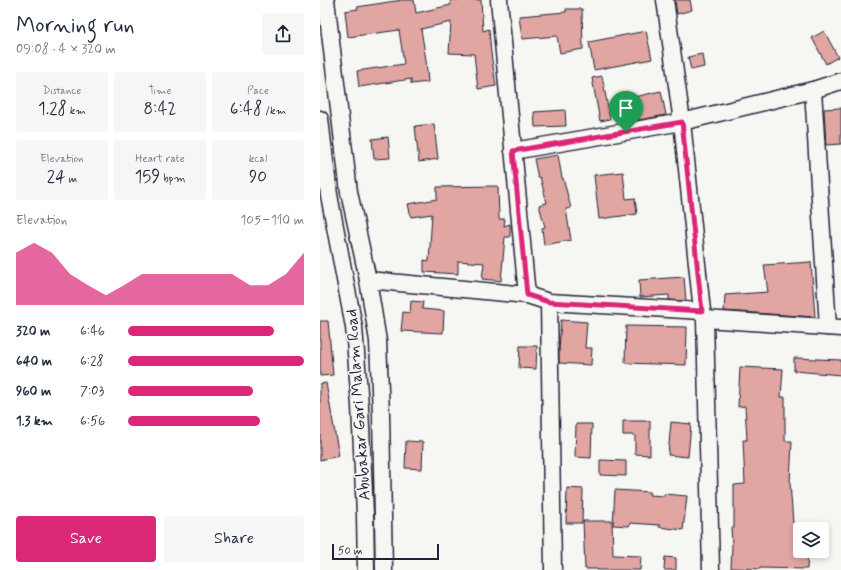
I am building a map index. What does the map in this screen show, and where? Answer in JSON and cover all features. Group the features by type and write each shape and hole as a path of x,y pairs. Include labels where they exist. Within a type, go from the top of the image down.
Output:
{"street":[{"path":"326,0 349,192 368,280 378,349 381,414 384,570"},
{"path":"499,0 527,295"},
{"path":"665,0 682,122 703,315 711,570"},
{"path":"513,151 682,122 813,90 841,81"},
{"path":"368,280 527,295 549,302 835,327 813,90"},
{"name":"Abubakar Gari Malam Road","path":"320,119 325,195 354,327 360,406 366,570"},
{"path":"323,172 346,167"},
{"path":"325,195 349,192"},
{"path":"549,302 553,570"}],"building":[{"path":"402,0 414,0 416,13 451,5 450,0 481,0 483,31 489,29 496,86 478,89 474,54 449,53 451,22 421,29 428,82 411,84 411,79 359,87 357,71 404,64 399,30 348,37 345,11 358,9 357,7"},
{"path":"675,0 690,0 692,10 677,14"},
{"path":"566,9 582,9 583,49 560,53 557,36 522,39 519,16 566,12"},
{"path":"646,31 652,59 594,70 589,42"},
{"path":"824,31 838,57 826,64 812,38"},
{"path":"702,54 704,67 691,70 688,57"},
{"path":"602,76 610,119 600,121 592,78"},
{"path":"661,91 666,115 639,120 634,97"},
{"path":"841,108 841,144 826,145 824,109"},
{"path":"565,110 566,126 535,127 534,112"},
{"path":"434,124 438,159 419,162 415,126"},
{"path":"388,137 390,158 374,159 372,139"},
{"path":"558,155 562,178 571,208 566,209 571,240 544,245 542,228 545,227 539,205 547,203 540,177 538,178 534,159"},
{"path":"623,172 626,199 635,198 637,214 599,219 594,175"},
{"path":"498,186 499,219 505,219 504,226 510,224 510,237 505,237 501,281 482,279 484,263 458,261 458,274 424,272 424,260 429,261 432,214 411,217 408,204 437,199 437,187"},
{"path":"811,262 815,317 724,311 725,295 768,292 764,265"},
{"path":"684,277 686,301 669,300 669,295 640,297 639,280"},
{"path":"411,301 423,302 422,309 444,311 443,333 401,331 403,312 410,313"},
{"path":"561,320 587,322 585,348 592,348 591,365 559,363"},
{"path":"320,321 328,321 333,375 320,376"},
{"path":"626,326 687,327 686,365 625,363"},
{"path":"520,346 537,346 536,369 519,368"},
{"path":"794,358 841,360 841,375 794,371"},
{"path":"740,367 783,369 781,397 785,397 785,441 792,441 790,483 793,523 793,558 808,558 807,569 731,568 731,528 734,528 734,485 745,484 743,440 747,440 745,406 738,407"},
{"path":"326,383 339,456 320,460 320,384"},
{"path":"623,421 650,421 650,455 635,454 635,435 623,435"},
{"path":"671,422 691,424 688,457 668,455"},
{"path":"576,424 592,424 591,458 575,457"},
{"path":"406,441 423,442 422,469 405,468"},
{"path":"600,460 626,461 626,476 600,475"},
{"path":"567,488 583,489 582,523 566,523"},
{"path":"615,490 650,492 649,495 664,496 664,494 687,496 683,530 659,527 660,525 630,523 629,526 613,525"},
{"path":"583,521 612,521 613,555 641,556 640,570 585,569"},
{"path":"665,557 676,558 676,570 664,570"}],"route":[{"path":"682,122 702,311 549,302 527,295 513,151 626,132 682,122"}]}
